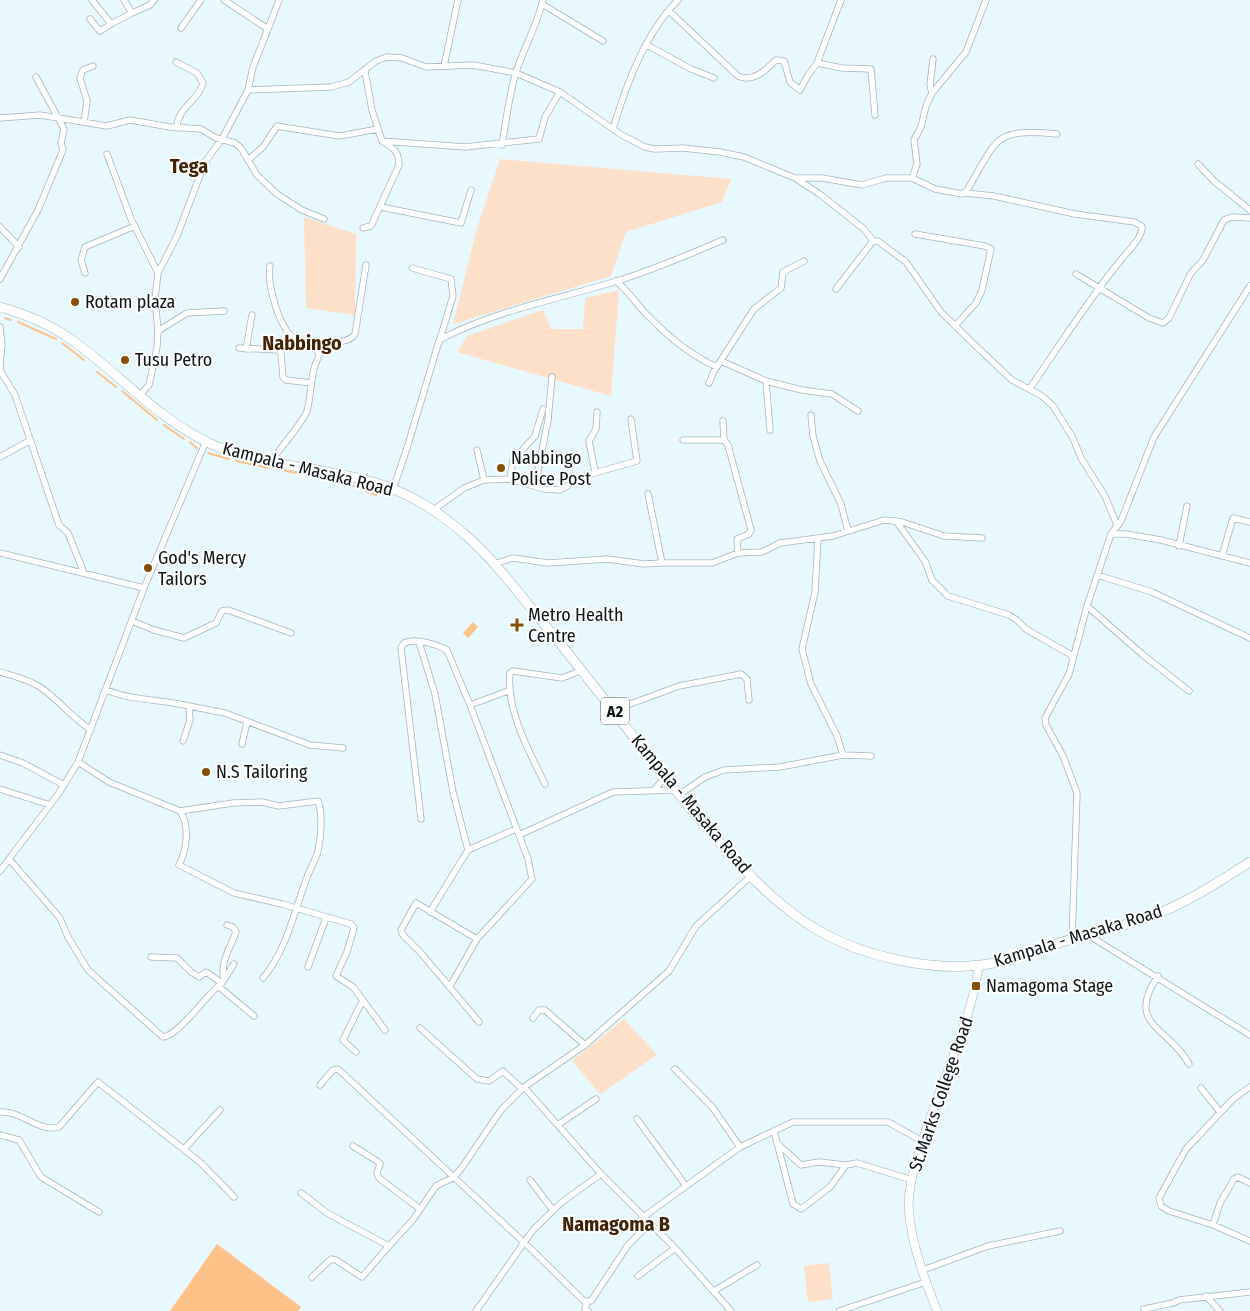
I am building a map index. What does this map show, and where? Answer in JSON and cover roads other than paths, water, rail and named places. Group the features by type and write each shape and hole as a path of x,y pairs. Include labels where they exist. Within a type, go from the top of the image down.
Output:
{"main road":[{"name":"Kampala - Masaka Road","path":"0,307 36,319 70,339 162,416 206,442 242,456 352,477 392,488 432,511 472,541 494,564 583,670 677,792 751,876 794,914 820,931 844,942 920,963 947,966 999,962 1157,914 1202,892 1250,862"},
{"name":"St.Marks College Road","path":"937,1311 926,1282 909,1212 912,1180 934,1104 969,1013 979,965"}],"street":[{"path":"92,0 111,24"},
{"path":"124,0 132,13"},
{"path":"90,19 100,32 111,24 150,5 154,0"},
{"path":"181,28 201,0"},
{"path":"224,0 268,29"},
{"path":"139,396 149,385 152,378 158,330 155,300 158,273 177,236 205,162 222,139 248,90 254,67 279,0"},
{"path":"444,66 458,0"},
{"path":"669,11 741,78 747,78 764,72 776,60 784,61 790,82 800,90 817,63 841,0"},
{"path":"912,178 917,164 914,140 932,93 966,52 986,0"},
{"path":"613,129 647,45 676,1"},
{"path":"502,145 505,117 516,73 540,16 543,2 603,41"},
{"path":"647,45 691,69 714,78"},
{"path":"248,90 331,87 349,82 376,61 387,57 402,58 426,67 473,65 516,73 560,92 638,144 655,149 683,148 744,157 795,178 821,195 864,229 873,240 878,241 906,262 937,307 955,326 1012,380 1042,396 1061,418 1073,438 1081,458 1105,496 1117,526"},
{"path":"932,93 930,85 933,59"},
{"path":"176,62 197,73 203,83 198,95 182,113 177,128"},
{"path":"817,63 842,68 871,69 875,115"},
{"path":"84,122 87,101 80,78 83,70 93,66"},
{"path":"363,228 371,226 399,165 399,154 395,149 382,141 378,130 365,71"},
{"path":"0,279 8,261 19,246 38,210 63,150 61,143 64,129 36,77"},
{"path":"382,141 466,147 502,145 539,139 545,117 560,92"},
{"path":"0,118 40,115 107,126 130,120 200,130 235,143 257,175 277,194 302,210 324,219"},
{"path":"248,160 263,147 277,126 338,136 378,130"},
{"path":"965,193 1001,138 1017,132 1057,134"},
{"path":"107,154 126,208 158,273"},
{"path":"1198,164 1214,181 1250,210"},
{"path":"795,178 822,178 862,185 886,178 912,178 935,189 958,194 994,196 1075,214 1142,226 1141,232 1030,388"},
{"path":"381,207 461,223 470,190"},
{"path":"1076,274 1150,318 1163,323 1169,318 1191,274 1203,260 1224,220 1232,217 1250,218"},
{"path":"85,273 80,260 85,247 135,226"},
{"path":"0,227 19,246"},
{"path":"915,234 985,246 991,249 982,290 976,303 955,326"},
{"path":"439,341 468,326 502,314 616,281 676,260 723,240"},
{"path":"836,289 873,240"},
{"path":"709,382 754,309 781,288 783,272 804,262"},
{"path":"271,462 305,415 319,355 326,346 336,341 351,339 355,334 366,265"},
{"path":"270,266 269,285 280,318 296,341 317,350 319,355"},
{"path":"392,488 407,448 453,296 451,279 412,268"},
{"path":"616,281 629,292 650,319 683,347 717,367"},
{"path":"1072,939 1077,793 1063,756 1045,718 1069,674 1086,606 1111,534 1117,526 1140,477 1154,437 1250,286"},
{"path":"158,330 187,314 224,310"},
{"path":"246,349 252,315"},
{"path":"0,327 2,345 1,372 15,395 60,525 68,533 84,574"},
{"path":"239,348 278,350 281,353 283,377 286,380 311,383"},
{"path":"721,361 766,381 802,390 832,394 858,411"},
{"path":"535,486 548,420 552,377"},
{"path":"766,381 770,430"},
{"path":"510,478 513,460 535,436 543,409"},
{"path":"595,472 588,441 596,429 597,412"},
{"path":"811,415 813,436 820,461 841,504 848,531"},
{"path":"432,511 464,488 484,480 510,478 535,486 560,490 595,472 637,461 631,419"},
{"path":"723,421 724,440 730,451 751,530 749,534 737,539 738,553"},
{"path":"683,440 724,440"},
{"path":"0,457 30,441"},
{"path":"0,871 50,805 78,762 144,588 206,442"},
{"path":"477,450 484,480"},
{"path":"648,494 662,563"},
{"path":"1180,546 1187,506"},
{"path":"1222,556 1233,518 1250,522"},
{"path":"494,564 512,558 548,563 607,559 644,564 712,563 738,553 755,554 780,543 818,538 884,520 896,521 944,536 982,538"},
{"path":"896,521 925,562 932,580 948,596 1009,615 1017,620 1026,630 1073,656"},
{"path":"1111,534 1126,534 1250,563"},
{"path":"818,538 815,592 802,649 811,684 837,736 843,755"},
{"path":"0,553 144,588"},
{"path":"1097,575 1152,592 1250,638"},
{"path":"1086,606 1142,655 1189,691"},
{"path":"132,621 154,630 184,638 213,625 218,621 222,611 228,610 291,632"},
{"path":"420,819 401,648 406,642 435,645 447,650 470,705 532,871 532,879 477,940 450,986"},
{"path":"419,642 435,694 453,792 468,850"},
{"path":"545,784 526,746 508,691 510,673 562,678 583,670"},
{"path":"0,672 24,679 40,688 70,716 91,730"},
{"path":"614,710 679,686 741,674 747,679 749,700"},
{"path":"106,690 124,697 154,699 225,713 310,745 343,748"},
{"path":"470,705 508,691"},
{"path":"183,741 190,720 190,706"},
{"path":"242,744 247,722"},
{"path":"0,755 23,763 64,785"},
{"path":"430,912 468,850 518,832 613,792 655,789 677,792 705,777 724,770 780,767 843,755 871,756"},
{"path":"78,762 109,782 180,812 233,803 262,802 279,806 318,801 320,822 318,850 297,908 294,922 263,978"},
{"path":"655,789 665,777"},
{"path":"0,789 50,805"},
{"path":"180,812 187,824 185,845 179,865 234,893 297,908 353,926 347,952 336,976 351,985 385,1030"},
{"path":"9,859 60,918 68,937 88,970 163,1037 171,1034 186,1022 200,1004 222,983 234,964"},
{"path":"312,1277 331,1259 336,1260 362,1277 420,1209 436,1186 454,1177 501,1110 523,1088 585,1045 669,971 696,926 751,876"},
{"path":"477,940 415,903 401,932 450,986 479,1022"},
{"path":"308,968 326,918"},
{"path":"222,983 221,972 225,953 236,932 233,927 227,925"},
{"path":"1088,935 1158,976 1250,1034"},
{"path":"151,957 178,958 195,976 199,977 206,972 222,983 254,1016"},
{"path":"1158,976 1144,1004 1146,1014 1152,1025 1176,1045 1189,1064"},
{"path":"356,1052 343,1040 363,1000"},
{"path":"533,1018 539,1010 545,1010 585,1045"},
{"path":"420,1028 477,1079 488,1081 503,1071 523,1088 559,1124 601,1174 642,1218 675,1248 731,1311"},
{"path":"320,1085 333,1070 338,1069 587,1302"},
{"path":"675,1069 713,1108 740,1148"},
{"path":"0,1112 10,1111 47,1128 59,1127 98,1082 201,1163 234,1197"},
{"path":"1250,1087 1238,1094 1186,1149 1159,1198 1161,1206 1169,1211 1213,1225 1250,1241"},
{"path":"1201,1088 1220,1112"},
{"path":"559,1124 596,1099"},
{"path":"184,1150 220,1110"},
{"path":"637,1119 686,1186"},
{"path":"642,1218 740,1148 774,1131 803,1120 810,1123 888,1122 922,1141"},
{"path":"774,1131 793,1204 801,1209 830,1187 846,1165"},
{"path":"0,1135 19,1140 41,1178 99,1212"},
{"path":"778,1144 801,1165 819,1162 846,1165 857,1163 912,1180"},
{"path":"353,1146 380,1164 377,1173 379,1178 420,1209"},
{"path":"476,1311 533,1230 553,1210 601,1174"},
{"path":"1213,1225 1220,1203 1234,1179 1238,1177 1250,1183"},
{"path":"530,1180 553,1210"},
{"path":"301,1193 327,1213 389,1246"},
{"path":"588,1311 585,1308 587,1302 591,1301 628,1245 649,1224"},
{"path":"923,1270 988,1246 1060,1231"},
{"path":"638,1276 675,1248"},
{"path":"714,1291 757,1265"},
{"path":"839,1311 926,1282"},
{"path":"1144,1309 1179,1300 1250,1292"},
{"path":"1206,1296 1220,1311"},
{"path":"1173,1303 1175,1311"}],"waterway":[{"path":"5,318 11,320"},
{"path":"18,322 56,339"},
{"path":"62,343 84,360"},
{"path":"97,372 116,387"},
{"path":"122,391 157,420"},
{"path":"164,425 184,439"},
{"path":"190,442 197,448"},
{"path":"208,453 229,459"},
{"path":"236,461 269,468"},
{"path":"285,471 297,473"},
{"path":"308,475 346,483"},
{"path":"354,486 376,495"}],"place":[{"name":"Rotam plaza","path":"75,302"},
{"name":"Tusu Petro","path":"125,360"},
{"name":"Nabbingo Police Post","path":"501,468"},
{"name":"God's Mercy Tailors","path":"148,568"},
{"name":"Metro Health Centre","path":"517,625"},
{"name":"N.S Tailoring","path":"206,772"},
{"name":"Namagoma Stage","path":"976,986"}],"district":[{"name":"Tega","path":"189,166"},
{"name":"Nabbingo","path":"302,343"},
{"name":"Namagoma B","path":"616,1224"}]}
